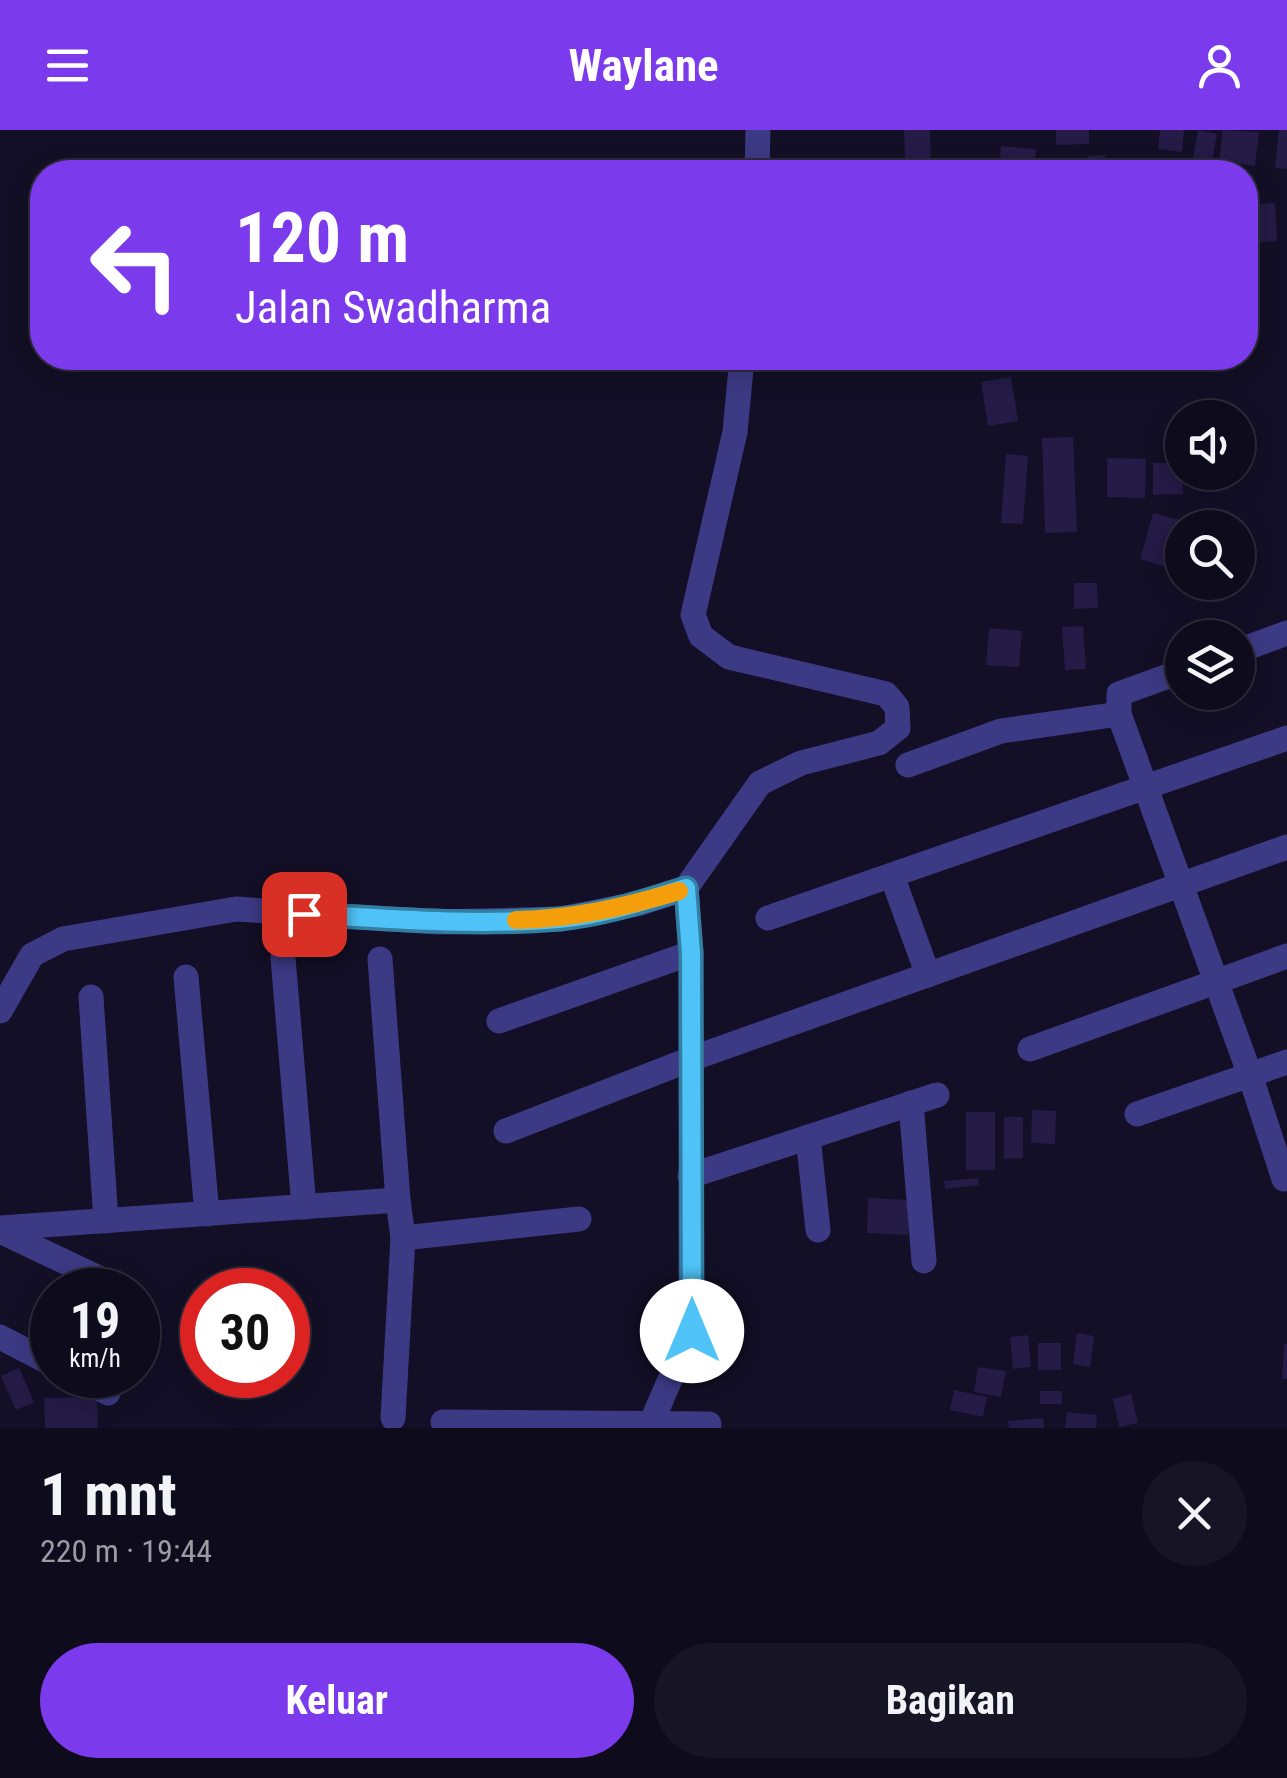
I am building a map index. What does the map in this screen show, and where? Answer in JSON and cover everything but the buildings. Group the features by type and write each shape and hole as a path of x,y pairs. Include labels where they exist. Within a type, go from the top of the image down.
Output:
{"street":[{"path":"757,160 758,130"},
{"path":"0,1012 32,955 63,939 236,909 438,922 561,919 636,904 686,888 760,784 801,762 879,742 898,728 897,707 886,694 729,657 701,636 693,615 735,432 741,370"},
{"path":"1255,645 1287,633"},
{"path":"1165,677 1119,694 1118,714 1250,1075 1284,1180"},
{"path":"908,766 1001,731 1118,714"},
{"path":"768,918 1287,738"},
{"path":"506,1131 691,1059 1287,847"},
{"path":"892,876 928,976"},
{"path":"650,1426 692,1331 691,953 686,888"},
{"path":"499,1021 691,953"},
{"path":"1030,1049 1287,956"},
{"path":"282,958 304,1207"},
{"path":"380,959 403,1238 393,1418"},
{"path":"186,977 207,1214"},
{"path":"91,998 106,1221"},
{"path":"1137,1114 1287,1062"},
{"path":"690,1176 937,1095"},
{"path":"911,1103 924,1261"},
{"path":"808,1137 818,1230"},
{"path":"0,1230 398,1200"},
{"path":"403,1238 579,1219"},
{"path":"0,1230 79,1268"},
{"path":"0,1336 30,1352"},
{"path":"443,1422 709,1424"}],"slow traffic":[{"path":"516,920 561,919 679,891"}],"route":[{"path":"304,914 438,922 561,919 636,904 686,888 691,953 692,1331"}]}
